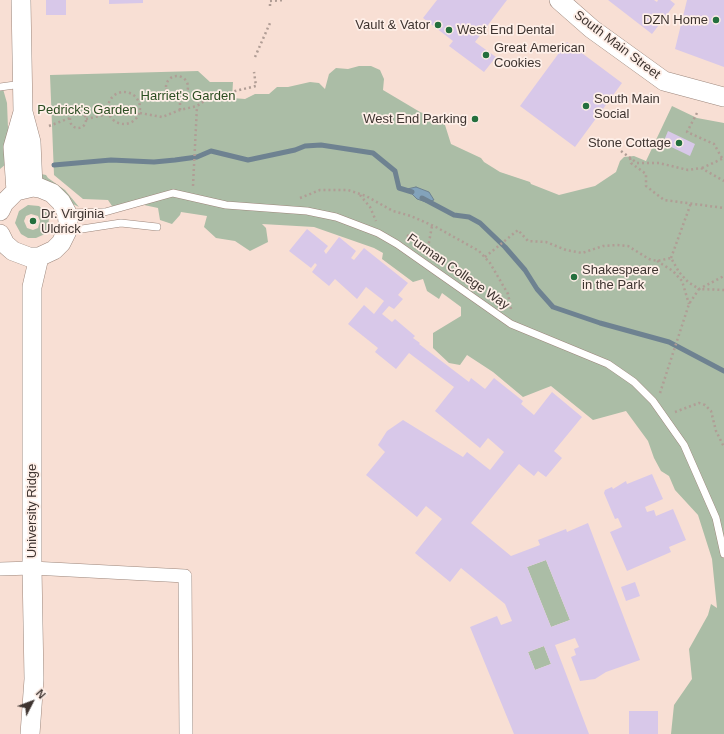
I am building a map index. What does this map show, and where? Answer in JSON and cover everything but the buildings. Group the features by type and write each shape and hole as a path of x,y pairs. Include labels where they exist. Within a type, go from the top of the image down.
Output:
{"street":[{"path":"21,0 23,112 31,142 24,189"},
{"name":"South Main Street","path":"559,0 592,29 664,81 724,97"},
{"path":"0,210 4,203 24,189 46,190 57,197 67,222 61,243 54,250 39,256 29,257 13,251"},
{"name":"University Ridge","path":"0,234 6,244 13,251 32,287"},
{"name":"University Ridge","path":"30,734 34,679 32,568 32,287 39,256"},
{"path":"0,569 32,568 185,576 186,734"}],"lane":[{"path":"0,87 23,84"},
{"name":"Furman College Way","path":"67,222 173,194 226,205 307,211 336,217 378,233 424,263 511,324 608,364 634,382 653,401 684,445 716,518 724,554"},
{"path":"120,209 121,223"},
{"path":"67,222 121,223 157,227"}],"path":[{"path":"270,6 270,1 284,0"},
{"path":"255,57 270,23"},
{"path":"140,113 162,117 180,110 197,106 210,97 256,86 254,72"},
{"path":"180,98 170,96 166,87 170,78 174,76 184,78 188,86 187,91 180,98 180,110"},
{"path":"126,91 137,97 140,102 140,113 132,123 118,123 109,114 110,100 114,95 126,91"},
{"path":"192,177 197,106"},
{"path":"49,126 70,118 72,114 79,112 82,113 86,119"},
{"path":"621,151 637,163 664,163 688,170 701,168 723,158 714,144 687,132 697,113"},
{"path":"86,119 109,114"},
{"path":"70,118 73,126 77,128 82,127 86,119"},
{"path":"630,158 631,163 646,174 646,186 664,200 724,208"},
{"path":"701,168 724,181"},
{"path":"288,210 304,196 320,190 348,190 393,211 410,216 479,251 485,257 508,294 511,309"},
{"path":"359,194 370,207 377,222 378,233"},
{"path":"690,203 671,258 679,272 688,282 700,289 724,290"},
{"path":"424,263 432,226"},
{"path":"485,257 518,230 528,241 546,242 566,250 582,253 603,246 628,246 673,271 682,281 689,305"},
{"path":"657,261 671,258"},
{"path":"661,391 689,305 700,289 724,276"},
{"path":"675,412 699,403 705,405 711,411 716,431 724,447"}],"green space":[{"path":"359,66 371,66 380,70 384,79 383,90 420,112 437,118 445,125 451,144 481,158 484,162 500,172 530,182 531,184 559,195 595,186 616,172 620,161 624,157 634,156 646,161 672,106 697,118 724,123 724,734 671,734 674,705 692,679 689,649 708,615 711,604 717,608 712,559 698,515 675,490 669,476 661,471 654,458 648,441 626,411 593,420 551,386 523,397 493,372 467,355 460,365 449,363 433,348 433,333 461,316 461,307 442,293 439,299 427,291 423,279 413,282 382,259 383,253 374,248 314,227 262,224 266,228 268,242 250,251 235,241 216,238 204,227 207,216 181,212 172,224 160,220 158,208 144,205 112,206 108,200 83,199 54,175 50,75 198,71 210,82 233,82 232,98 245,99 255,94 269,94 277,87 288,87 310,82 319,83 325,89 329,74 336,68 348,69"},
{"path":"0,89 3,89 7,103 8,128 6,164 0,169"},
{"path":"41,174 46,175 65,190 79,207 71,203 43,181"},
{"path":"28,205 39,206 47,213 49,218 48,229 45,234 36,238 28,238 21,234 15,223 19,211","holes":["31,214 38,216 40,221 38,228 33,230 27,228 24,221 26,216"]},
{"path":"546,560 570,620 551,627 527,567"},
{"path":"544,646 551,664 535,670 528,652"}],"water":[{"path":"416,187 429,192 434,200 426,202 417,199 407,189"}],"waterway":[{"path":"54,165 111,160 154,162 197,157 211,151 248,160 295,150 305,146 321,145 373,153 395,171 399,188 412,192"},
{"path":"422,198 454,215 469,217 480,223 505,247 525,270 537,289 553,307 600,323 669,342 724,371"}],"place":[{"name":"DZN Home","path":"716,20"},
{"name":"Vault & Vator","path":"438,25"},
{"name":"West End Dental","path":"449,30"},
{"name":"Great American Cookies","path":"486,55"},
{"name":"South Main Social","path":"586,106"},
{"name":"West End Parking","path":"475,119"},
{"name":"Stone Cottage","path":"679,143"},
{"name":"Dr. Virginia Uldrick","path":"33,221"},
{"name":"Shakespeare in the Park","path":"574,277"}],"park label":[{"name":"Harriet's Garden","path":"188,96"},
{"name":"Pedrick's Garden","path":"87,110"}]}
